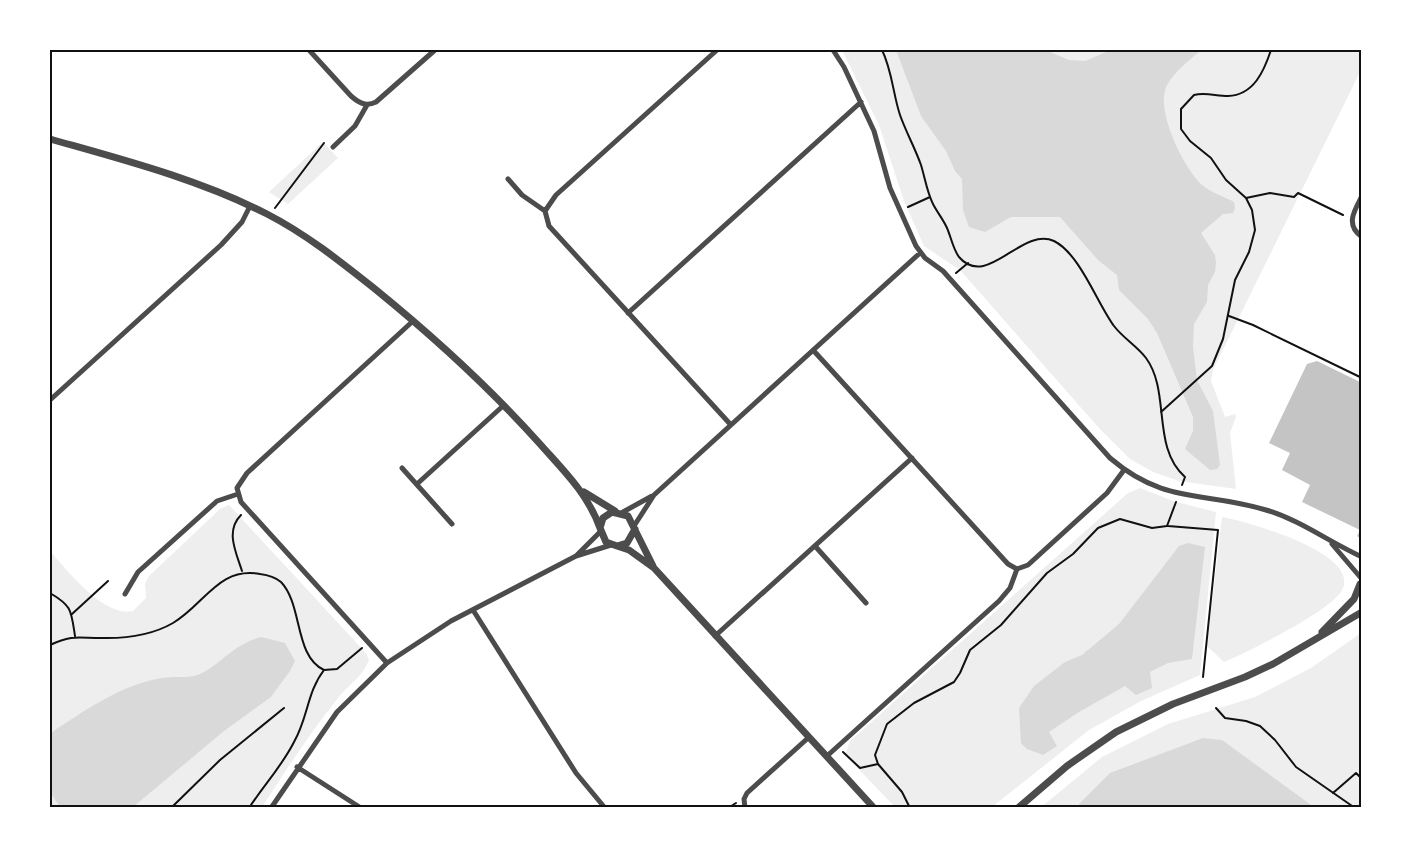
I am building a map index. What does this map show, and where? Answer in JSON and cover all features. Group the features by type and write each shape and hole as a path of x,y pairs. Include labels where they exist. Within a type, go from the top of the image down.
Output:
{"street":[{"path":"309,50 357,102 367,105 376,102 435,50"},
{"path":"545,210 556,195 717,50"},
{"path":"832,50 861,102 874,131 890,188 920,253 935,264 1105,453 1124,470 1146,483 1179,495 1268,510 1288,517 1362,556"},
{"path":"628,313 861,102"},
{"path":"333,147 355,126 367,105"},
{"path":"50,139 193,182 271,216 322,248 454,355 504,405 580,488 604,506 632,520 654,568"},
{"path":"508,180 522,195 545,210 549,226 731,425"},
{"path":"1362,196 1352,218 1353,229 1362,237"},
{"path":"50,400 221,244 242,222 250,206"},
{"path":"576,556 600,530 603,518 654,495 920,253"},
{"path":"387,663 247,509 238,494 239,481 247,473 413,321"},
{"path":"813,350 1008,564 1017,569 1028,565 1107,493 1124,470"},
{"path":"417,484 504,405"},
{"path":"715,636 912,458"},
{"path":"402,468 452,524"},
{"path":"580,488 595,514 606,542 629,550 654,568 808,738 874,807"},
{"path":"125,594 138,572 217,501 238,494"},
{"path":"271,807 337,712 387,663 420,639 576,556 631,539 634,528 654,495"},
{"path":"1316,638 1347,608 1361,583 1329,540"},
{"path":"815,546 866,603"},
{"path":"827,756 999,601 1010,588 1017,569"},
{"path":"473,610 576,773 605,807"},
{"path":"1018,807 1067,766 1116,732 1173,704 1245,677 1362,612"},
{"path":"745,807 744,799 747,793 808,738"},
{"path":"297,767 361,807"}],"path":[{"path":"882,50 899,112 921,166 930,197 959,257 968,263 989,264 1029,240 1053,241 1075,261 1115,328 1148,361 1157,383 1169,453 1177,470 1185,477 1167,526"},
{"path":"1161,412 1170,407 1203,375 1216,357 1229,316 1235,280 1249,252 1255,230 1252,210 1246,198 1226,180 1210,158 1185,135 1180,114 1185,103 1194,95 1229,96 1248,89 1261,75 1271,50"},
{"path":"271,216 291,184 327,140"},
{"path":"1246,198 1270,193 1294,197 1298,193 1352,218"},
{"path":"900,210 930,197"},
{"path":"949,280 968,263"},
{"path":"1229,316 1253,325 1362,378"},
{"path":"242,572 232,531 235,521 247,509"},
{"path":"910,807 902,792 878,764 877,746 883,730 895,716 954,682 970,650 1000,625 1047,573 1098,528 1120,519 1152,528 1167,526 1218,530 1203,677"},
{"path":"50,645 75,636 118,638 165,627 182,617 224,579 242,572 273,577 282,583 292,601 310,656 318,667 324,670 337,669 368,642"},
{"path":"72,614 108,581"},
{"path":"50,593 67,603 72,614 75,636"},
{"path":"249,807 295,742 305,716 311,690 324,670"},
{"path":"171,807 229,753 284,708"},
{"path":"1216,708 1225,718 1246,720 1260,726 1275,740 1296,767 1355,807"},
{"path":"838,746 858,767 864,768 878,764"},
{"path":"1333,794 1356,773 1362,779"}],"shaded area":[{"path":"842,50 1361,50 1361,70 1213,370 1211,381 1225,417 1235,414 1236,417 1230,433 1236,489 1179,481 1153,472 1130,459 1098,427 961,271 924,246 904,201 879,125"},
{"path":"896,50 1045,50 1069,60 1085,61 1111,50 1201,50 1171,79 1165,91 1164,101 1169,127 1187,166 1201,184 1234,202 1235,208 1233,213 1223,214 1201,233 1215,255 1216,263 1215,272 1208,285 1207,302 1194,324 1193,347 1197,380 1213,411 1220,465 1217,469 1210,470 1185,449 1193,431 1193,417 1157,333 1148,319 1119,290 1117,275 1098,260 1060,217 1011,217 985,232 969,227 963,210 962,179 955,171 946,151 921,116"},
{"path":"323,142 338,158 288,204 269,192"},
{"path":"1140,488 1173,501 1216,512 1200,675 1141,701 1089,730 992,807 895,807 845,755 850,741 1128,493"},
{"path":"229,505 365,652 369,659 367,665 318,725 262,807 50,807 50,551 98,600 122,611 133,611 146,598 145,584 149,576 220,509"},
{"path":"1222,517 1298,541 1335,564 1344,576 1342,590 1322,609 1288,630 1224,662 1207,646"},
{"path":"1188,543 1205,547 1192,659 1168,663 1150,672 1152,688 1136,695 1125,686 1079,712 1049,732 1057,746 1043,755 1027,749 1021,743 1019,708 1034,686 1065,662 1082,655 1119,624 1179,546"},
{"path":"1361,633 1361,807 1040,808 1102,757 1168,724 1255,697 1311,668"},
{"path":"261,637 285,643 295,661 271,697 224,731 133,807 60,807 50,792 50,734 119,692 147,681 166,677 190,677 202,673 241,645"},
{"path":"1203,738 1222,740 1314,807 1080,807 1079,804 1110,773"}],"building":[{"path":"1317,361 1362,383 1362,540 1357,536 1360,530 1302,502 1310,485 1282,470 1290,453 1269,443 1307,364"}]}
